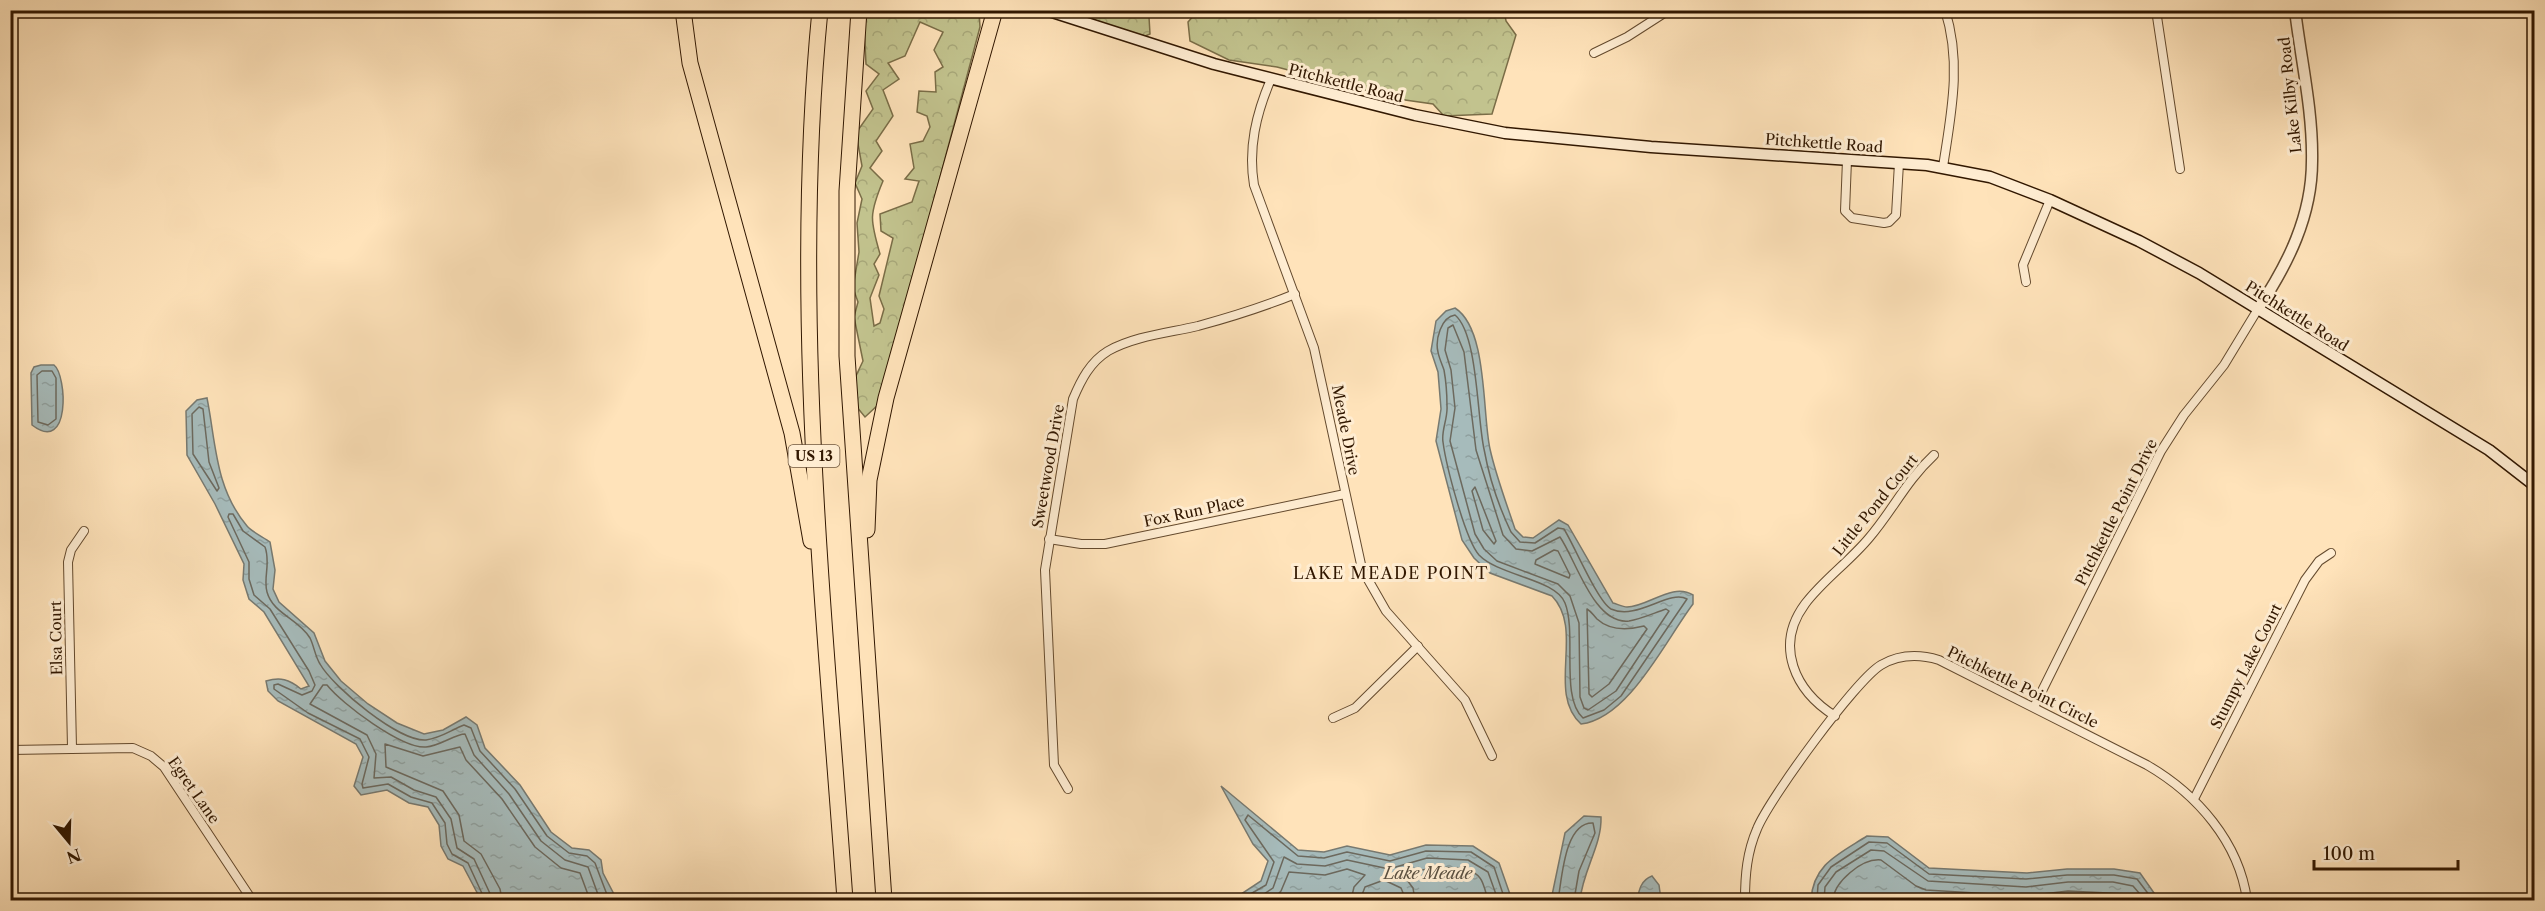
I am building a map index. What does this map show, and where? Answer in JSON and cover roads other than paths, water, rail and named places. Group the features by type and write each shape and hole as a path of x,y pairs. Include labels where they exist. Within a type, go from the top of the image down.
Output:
{"highway":[{"path":"683,10 690,63 792,433 827,636"},
{"name":"US 13","path":"820,10 810,142 807,267 811,411 845,900"},
{"name":"US 13","path":"859,10 851,103 845,276 847,368 884,900"},
{"path":"865,626 867,513 873,454 995,10"}],"main road":[{"name":"Pitchkettle Road","path":"1046,10 1214,64 1415,115 1524,136 1899,163 1943,167 1990,177 2050,200 2139,241 2258,309 2489,450 2535,485"},
{"name":"Lake Kilby Road","path":"2258,309 2278,279 2294,247 2305,214 2313,162 2295,10"}],"street":[{"path":"1594,53 1627,37 1669,10"},
{"path":"1943,167 1956,63 1951,29 1945,10"},
{"path":"2156,10 2180,169"},
{"name":"Meade Drive","path":"1271,79 1252,138 1251,168 1257,195 1295,294 1323,382 1356,548 1371,588 1386,611 1465,700 1492,756"},
{"path":"1847,160 1845,211 1852,218 1884,223 1889,222 1896,215 1899,163"},
{"path":"2026,282 2023,265 2050,200"},
{"name":"Sweetwood Drive","path":"1068,789 1054,765 1045,570 1073,399 1081,380 1094,363 1107,352 1130,342 1256,309 1295,294"},
{"name":"Pitchkettle Point Drive","path":"2034,707 2160,451 2184,415 2224,365 2258,309"},
{"name":"Little Pond Court","path":"1836,716 1814,701 1796,676 1789,653 1797,618 1812,595 1870,538 1908,480 1934,455"},
{"name":"Fox Run Place","path":"1049,539 1081,544 1105,544 1345,494"},
{"name":"Elsa Court","path":"72,748 68,562 71,550 84,531"},
{"name":"Stumpy Lake Court","path":"2194,799 2305,580 2319,561 2331,553"},
{"path":"1333,718 1355,708 1418,646"},
{"name":"Pitchkettle Point Circle","path":"1745,900 1747,862 1758,827 1794,771 1870,673 1892,660 1915,655 1938,660 2147,765 2194,799 2210,817 2229,847 2239,869 2247,900"},
{"name":"Egret Lane","path":"10,750 133,748 151,756 176,783 252,900"}],"water":[{"path":"1455,308 1466,319 1478,352 1490,449 1515,529 1523,537 1533,538 1559,520 1568,525 1613,603 1627,607 1635,606 1677,591 1693,595 1693,604 1645,676 1615,708 1598,719 1581,724 1571,711 1566,695 1565,678 1566,626 1561,610 1552,596 1490,573 1474,558 1462,540 1436,441 1441,409 1438,372 1431,351 1436,321 1446,311"},
{"path":"54,365 62,383 60,422 54,430 45,431 32,425 31,373 34,367"},
{"path":"207,398 218,465 223,481 236,511 247,526 270,542 275,570 273,589 279,602 314,633 325,661 341,681 368,704 397,723 424,734 443,730 466,717 477,725 485,748 520,785 551,832 572,848 589,850 601,860 603,873 617,900 481,900 463,866 448,859 441,846 439,825 428,807 409,803 387,790 361,795 354,786 363,757 356,744 278,701 268,691 266,681 276,679 288,681 301,689 309,686 264,612 249,599 243,580 244,564 215,504 187,455 186,411 197,400"},
{"name":"Lake Meade","path":"1221,786 1298,850 1324,852 1347,846 1390,855 1426,845 1473,846 1499,863 1512,900 1398,900 1384,894 1373,900 1232,900 1261,881 1268,861 1253,844"},
{"path":"1584,816 1601,817 1601,827 1580,900 1551,900 1565,833"},
{"path":"1867,836 1888,837 1929,868 2027,873 2067,869 2114,869 2140,873 2159,900 1811,900 1817,877 1829,861"},
{"path":"1652,876 1659,885 1661,900 1637,900 1643,883"}],"district":[{"name":"LAKE MEADE POINT","path":"1391,573"}]}
